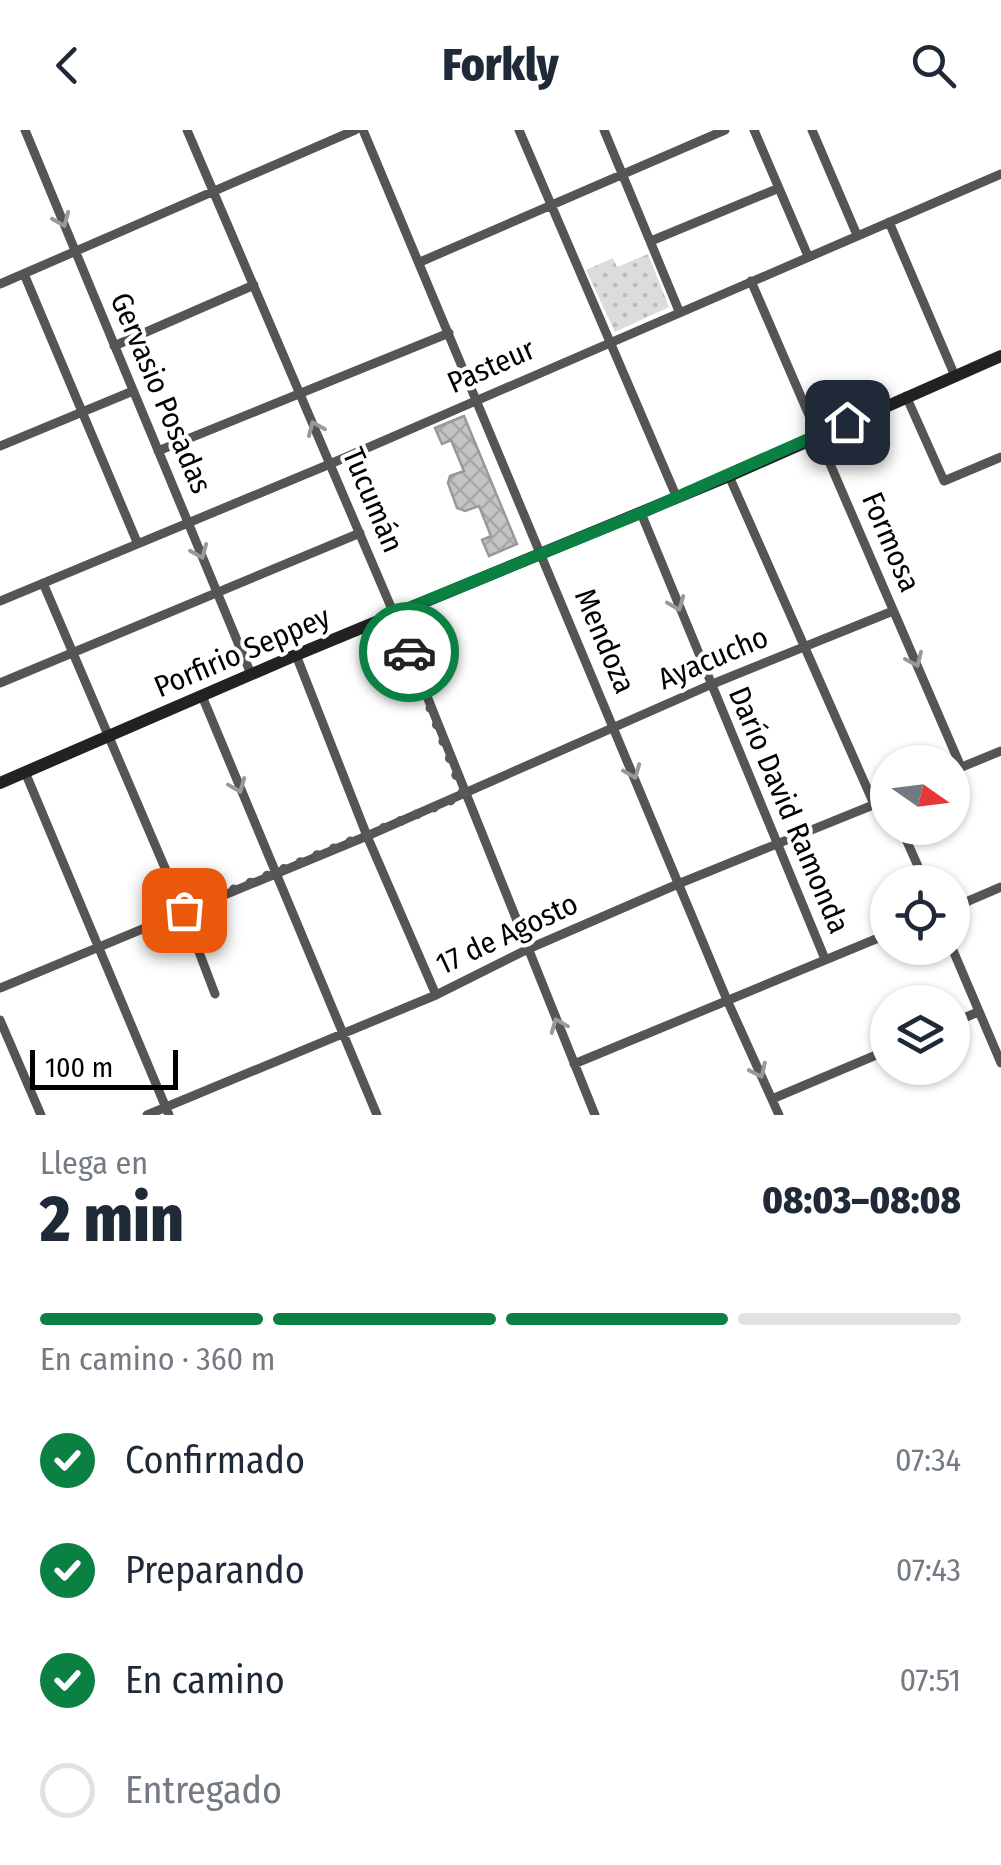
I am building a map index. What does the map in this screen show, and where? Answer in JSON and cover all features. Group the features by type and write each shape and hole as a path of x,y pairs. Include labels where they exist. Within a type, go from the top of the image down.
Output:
{"main road":[{"name":"Porfirio Seppey","path":"0,783 540,552 729,476 1001,356"}],"street":[{"name":"Gervasio Posadas","path":"25,130 251,674"},
{"name":"Tucumán","path":"187,130 394,614 595,1115"},
{"path":"0,284 359,130"},
{"name":"Mendoza","path":"359,130 420,262 678,884 779,1115"},
{"path":"519,130 676,498"},
{"path":"604,130 679,312"},
{"path":"684,130 690,144"},
{"path":"420,262 725,130"},
{"path":"754,130 808,256"},
{"path":"812,130 857,235"},
{"name":"Pasteur","path":"0,602 1001,174"},
{"path":"650,242 779,188"},
{"path":"888,222 955,376"},
{"path":"24,274 137,542"},
{"name":"Formosa","path":"751,281 947,745"},
{"path":"114,346 254,285"},
{"path":"158,450 450,333"},
{"path":"0,446 133,391"},
{"path":"906,396 944,481 1001,457"},
{"path":"729,476 870,795"},
{"name":"Darío David Ramonda","path":"641,513 825,959"},
{"path":"0,684 360,533"},
{"path":"43,583 184,910 215,994"},
{"name":"Ayacucho","path":"0,988 464,795 710,685 893,611"},
{"path":"296,655 367,836 436,995"},
{"path":"202,696 378,1115"},
{"path":"970,763 1001,750"},
{"path":"25,772 168,1111"},
{"name":"17 de Agosto","path":"148,1115 168,1111 436,995 528,949 870,806"},
{"path":"970,900 1001,887"},
{"path":"574,1064 870,941"},
{"path":"959,965 1001,1063"},
{"path":"970,1015 978,1012"},
{"path":"0,1020 41,1115"},
{"path":"772,1099 870,1058"}],"shaded area":[{"path":"648,254 669,307 615,332 586,270 613,258 617,267"}],"building":[{"path":"464,416 517,544 489,556 482,540 491,536 479,506 465,511 457,508 448,483 450,476 464,471 451,440 442,444 435,428"}],"way so far":[{"path":"184,910 464,795 409,652"}],"route":[{"path":"409,652 394,614 729,476 847,422"}]}
